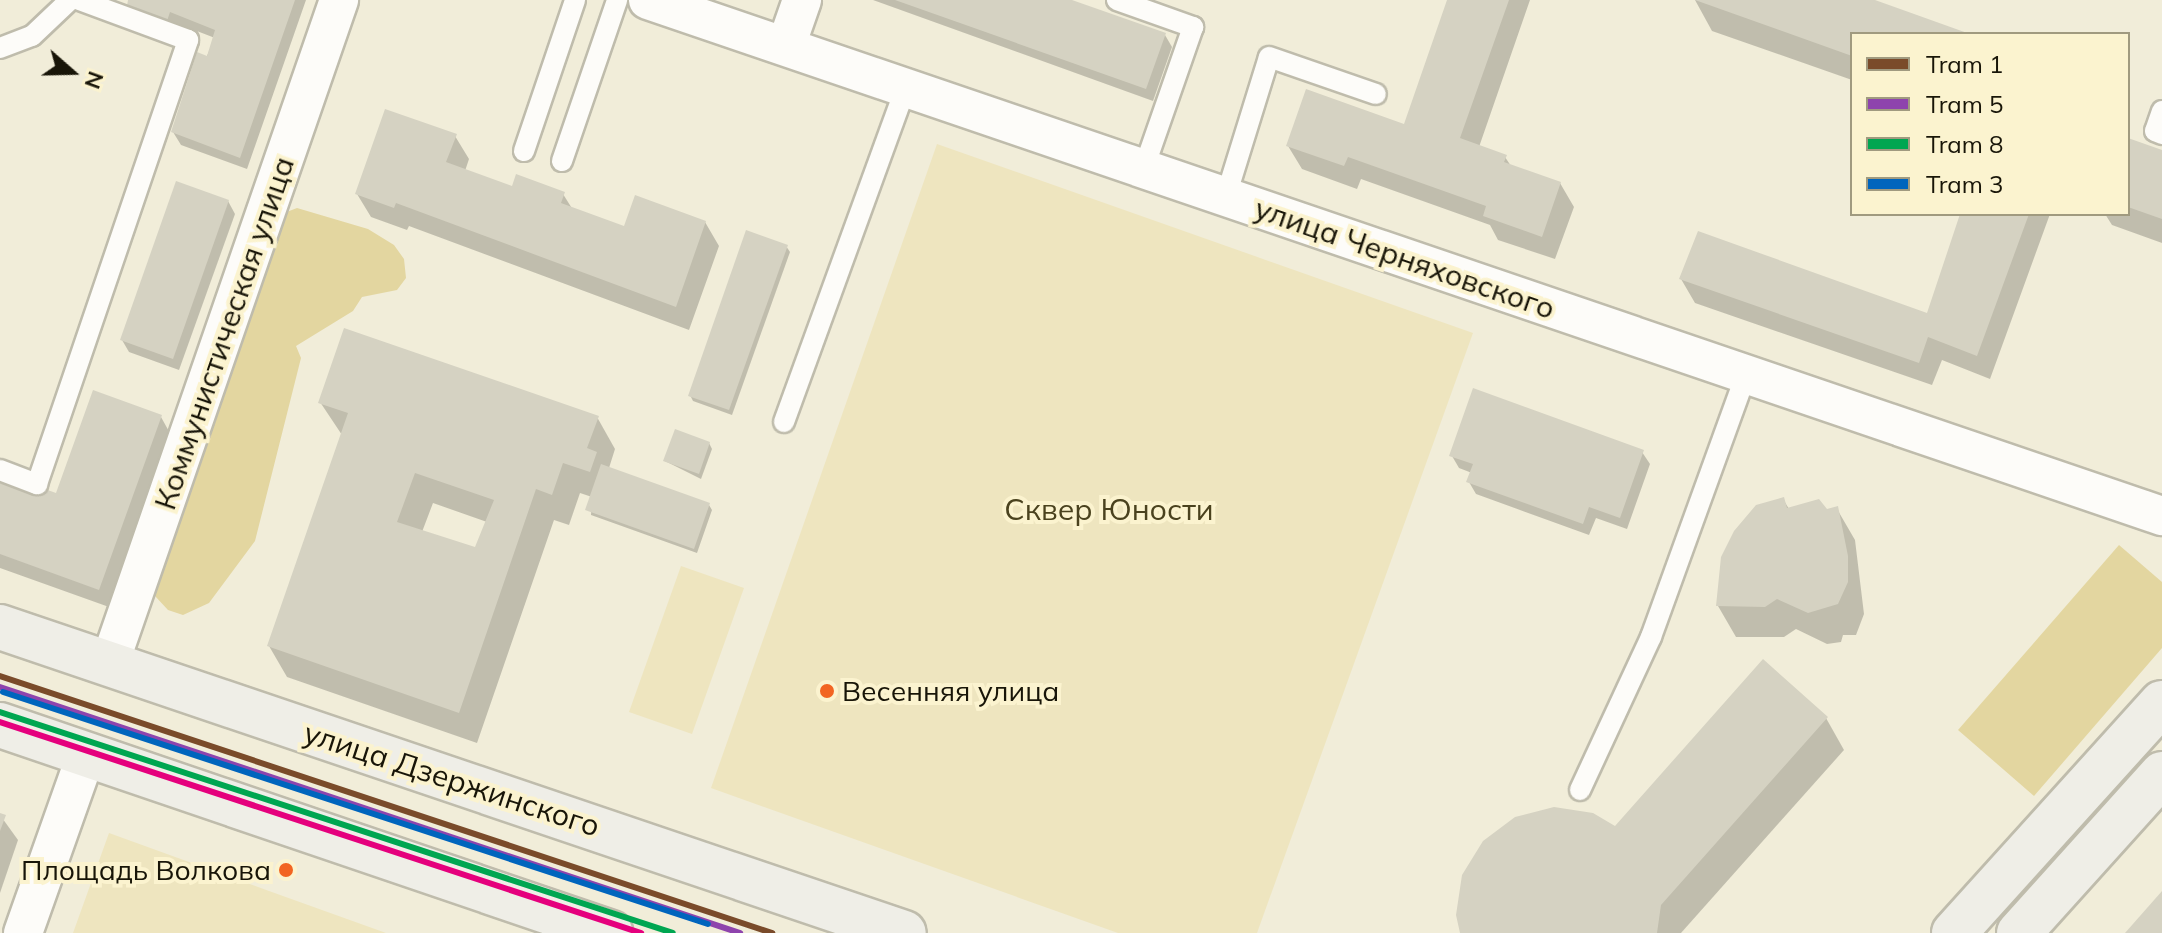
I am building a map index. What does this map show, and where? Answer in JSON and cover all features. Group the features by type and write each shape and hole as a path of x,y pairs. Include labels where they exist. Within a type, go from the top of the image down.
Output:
{"street":[{"name":"Коммунистическая улица","path":"109,665 339,0"},
{"name":"улица Черняховского","path":"648,0 2162,516"},
{"path":"786,46 802,0"},
{"name":"улица Дзержинского","path":"0,627 904,933"},
{"path":"1954,933 2162,703"},
{"path":"0,725 525,920 611,933"},
{"path":"23,933 86,755"},
{"path":"2019,933 2162,774"}],"lane":[{"path":"0,48 32,36 70,0"},
{"path":"0,470 37,484 188,40 79,0"},
{"path":"524,151 575,0"},
{"path":"562,161 617,0"},
{"path":"1117,0 1193,27 1144,168"},
{"path":"1226,196 1269,57 1376,94"},
{"path":"784,422 906,87"},
{"path":"2158,133 2162,111"},
{"path":"1580,790 1651,637 1746,374"}],"green space":[{"name":"Сквер Юности","path":"937,144 1473,333 1257,933 1118,933 711,788"},
{"path":"681,566 744,588 692,734 629,712"},
{"name":"Площадь Волкова","path":"109,833 269,891 386,933 73,933"}],"shaded area":[{"path":"297,208 368,229 394,245 404,259 406,278 397,290 362,297 353,311 296,346 301,358 255,541 209,603 183,615 168,610 155,596 152,580 284,213"},
{"path":"2119,545 2162,582 2162,648 2034,796 1958,730"}],"building":[{"path":"128,0 295,0 240,158 171,132 197,52 207,56 215,30 170,12 167,21 127,6"},
{"path":"895,0 1072,0 1166,33 1146,89"},
{"path":"1447,0 1509,0 1460,138 1507,155 1504,162 1561,182 1542,237 1483,216 1486,206 1348,157 1344,166 1286,146 1306,89 1404,124"},
{"path":"1695,0 1875,0 1964,32 1850,32 1850,55"},
{"path":"385,109 457,134 446,162 512,186 516,174 565,192 561,203 624,226 635,195 706,221 676,307 396,203 394,208 355,194"},
{"path":"2130,139 2162,150 2162,219 2130,208"},
{"path":"176,181 229,200 173,359 120,340"},
{"path":"1959,216 2028,216 1977,356 1928,337 1919,363 1679,279 1698,231 1927,313"},
{"path":"746,230 788,245 729,410 688,396"},
{"path":"344,328 599,416 587,448 597,452 590,472 563,463 552,495 536,489 459,713 267,646 348,413 318,403","holes":["415,473 494,500 475,547 397,522"]},
{"path":"1473,388 1644,450 1620,518 1589,507 1583,524 1466,482 1473,464 1449,456"},
{"path":"93,390 162,415 99,590 0,554 0,473 56,493"},
{"path":"675,429 710,442 699,474 663,461"},
{"path":"601,464 710,503 694,549 585,510"},
{"path":"1784,497 1787,508 1819,499 1827,509 1838,506 1848,556 1848,582 1838,604 1808,613 1777,599 1765,607 1716,606 1721,557 1734,531 1756,505"},
{"path":"1763,659 1828,717 1661,905 1657,933 1460,933 1456,915 1462,875 1483,841 1515,817 1554,807 1593,813 1615,826"},
{"path":"0,813 6,815 0,831"},
{"path":"2162,891 2162,933 2125,933"}],"tram line":[{"name":"1","path":"0,676 772,933"},
{"name":"5","path":"0,687 740,933"},
{"name":"3","path":"3,692 708,924"},
{"name":"8","path":"0,712 673,933"}],"transit line":[{"path":"0,722 641,933"}],"place":[{"name":"Весенняя улица","path":"827,691"},
{"name":"Площадь Волкова","path":"286,870"}]}
